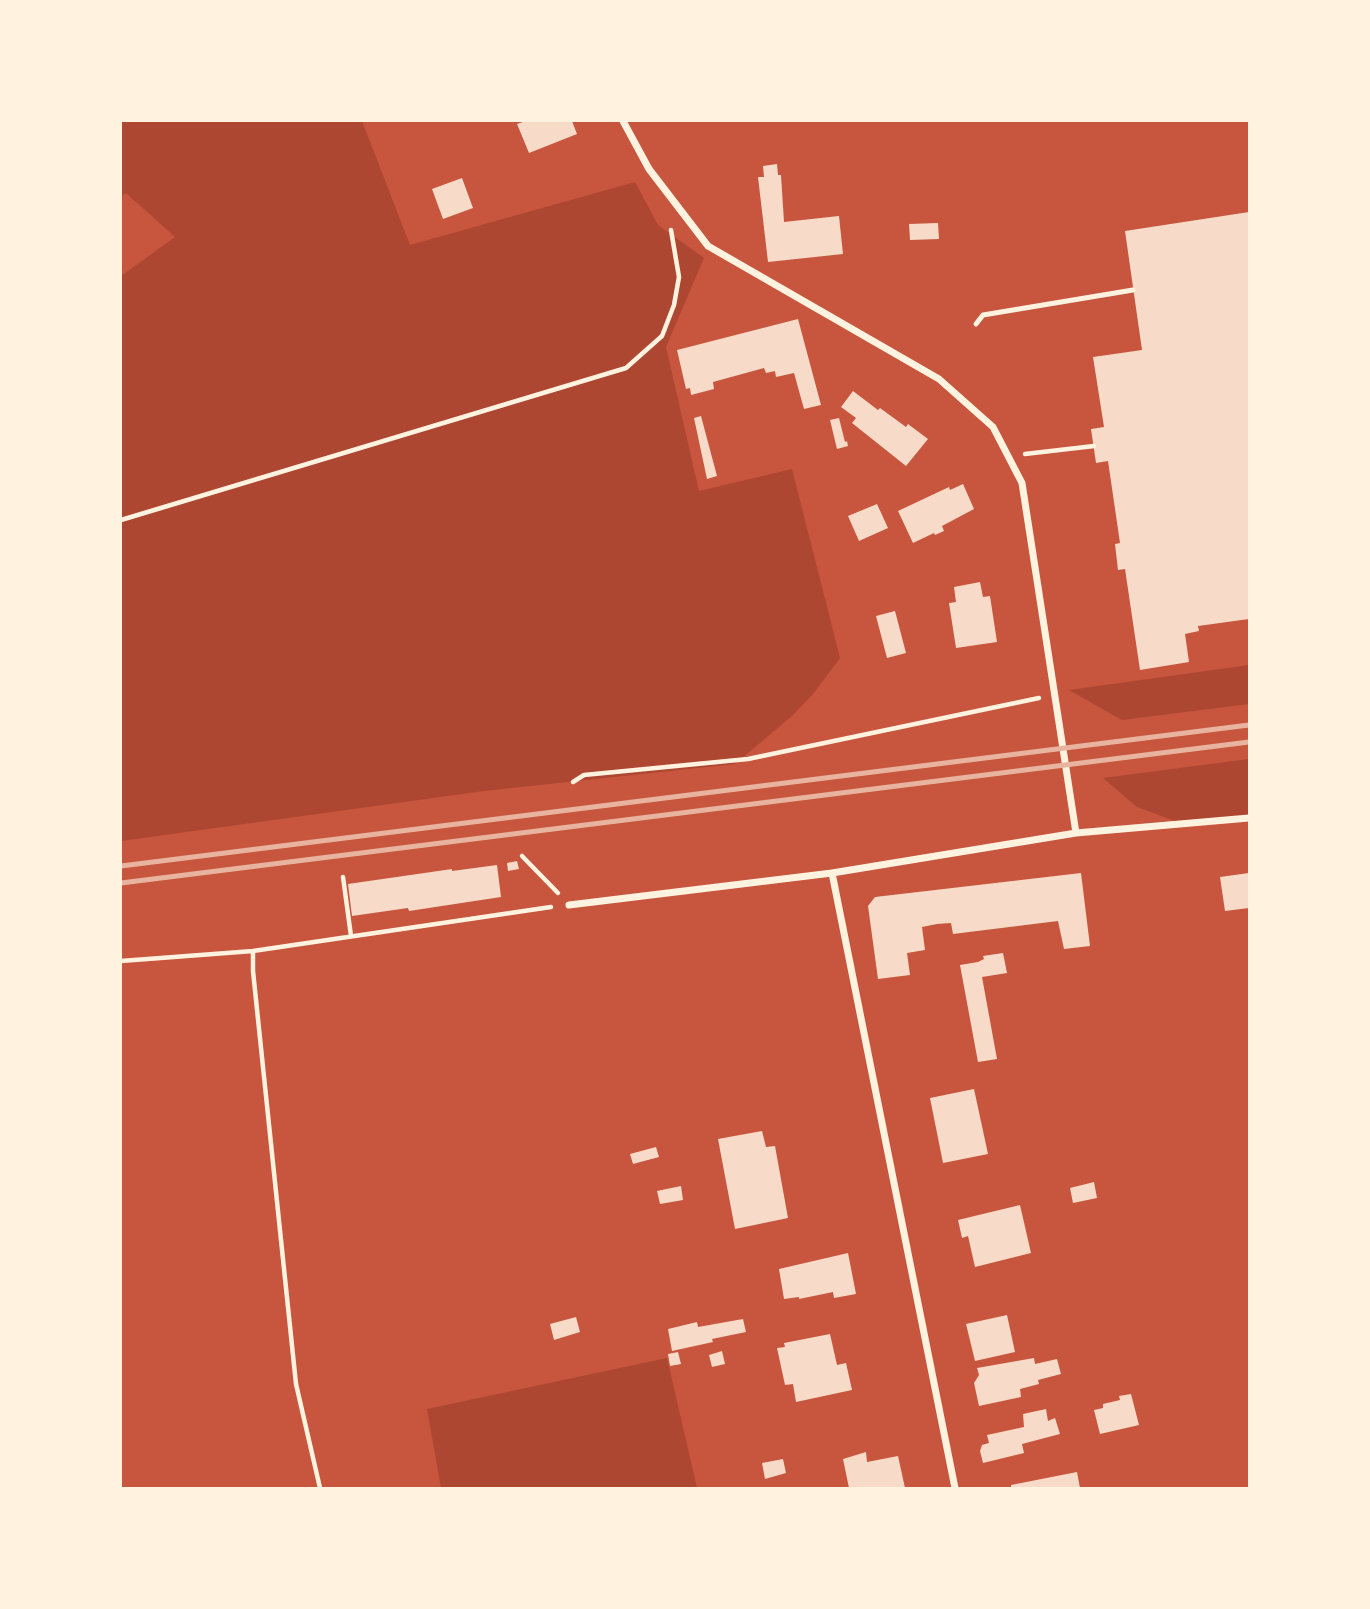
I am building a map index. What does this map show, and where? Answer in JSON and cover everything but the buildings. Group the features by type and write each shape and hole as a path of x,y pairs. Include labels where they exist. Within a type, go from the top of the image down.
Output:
{"street":[{"path":"623,121 649,169 708,246 939,379 993,426 1022,483 1076,833"},
{"path":"569,905 832,873 1076,833 1249,818"},
{"path":"832,873 955,1488"}],"lane":[{"path":"976,324 983,316 1133,290"}],"path":[{"path":"121,520 626,368 662,336 674,305 679,277 671,225"},
{"path":"1009,456 1094,446"},
{"path":"573,782 584,775 748,759 1054,694"},
{"path":"522,856 569,905"},
{"path":"343,877 351,936"},
{"path":"121,961 253,951 569,905"},
{"path":"253,951 296,1384 320,1488"}],"shaded area":[{"path":"121,121 362,121 410,245 635,182 658,225 704,258 666,347 699,491 792,469 840,658 813,694 792,716 735,764 484,791 121,841 121,276 175,237 126,193 121,196"},
{"path":"1249,665 1249,704 1122,720 1069,690"},
{"path":"1249,759 1249,818 1183,824 1137,807 1103,778"},
{"path":"667,1358 697,1488 441,1488 427,1409"}],"railway":[{"path":"121,866 1249,725"},
{"path":"121,883 1249,742"}]}
